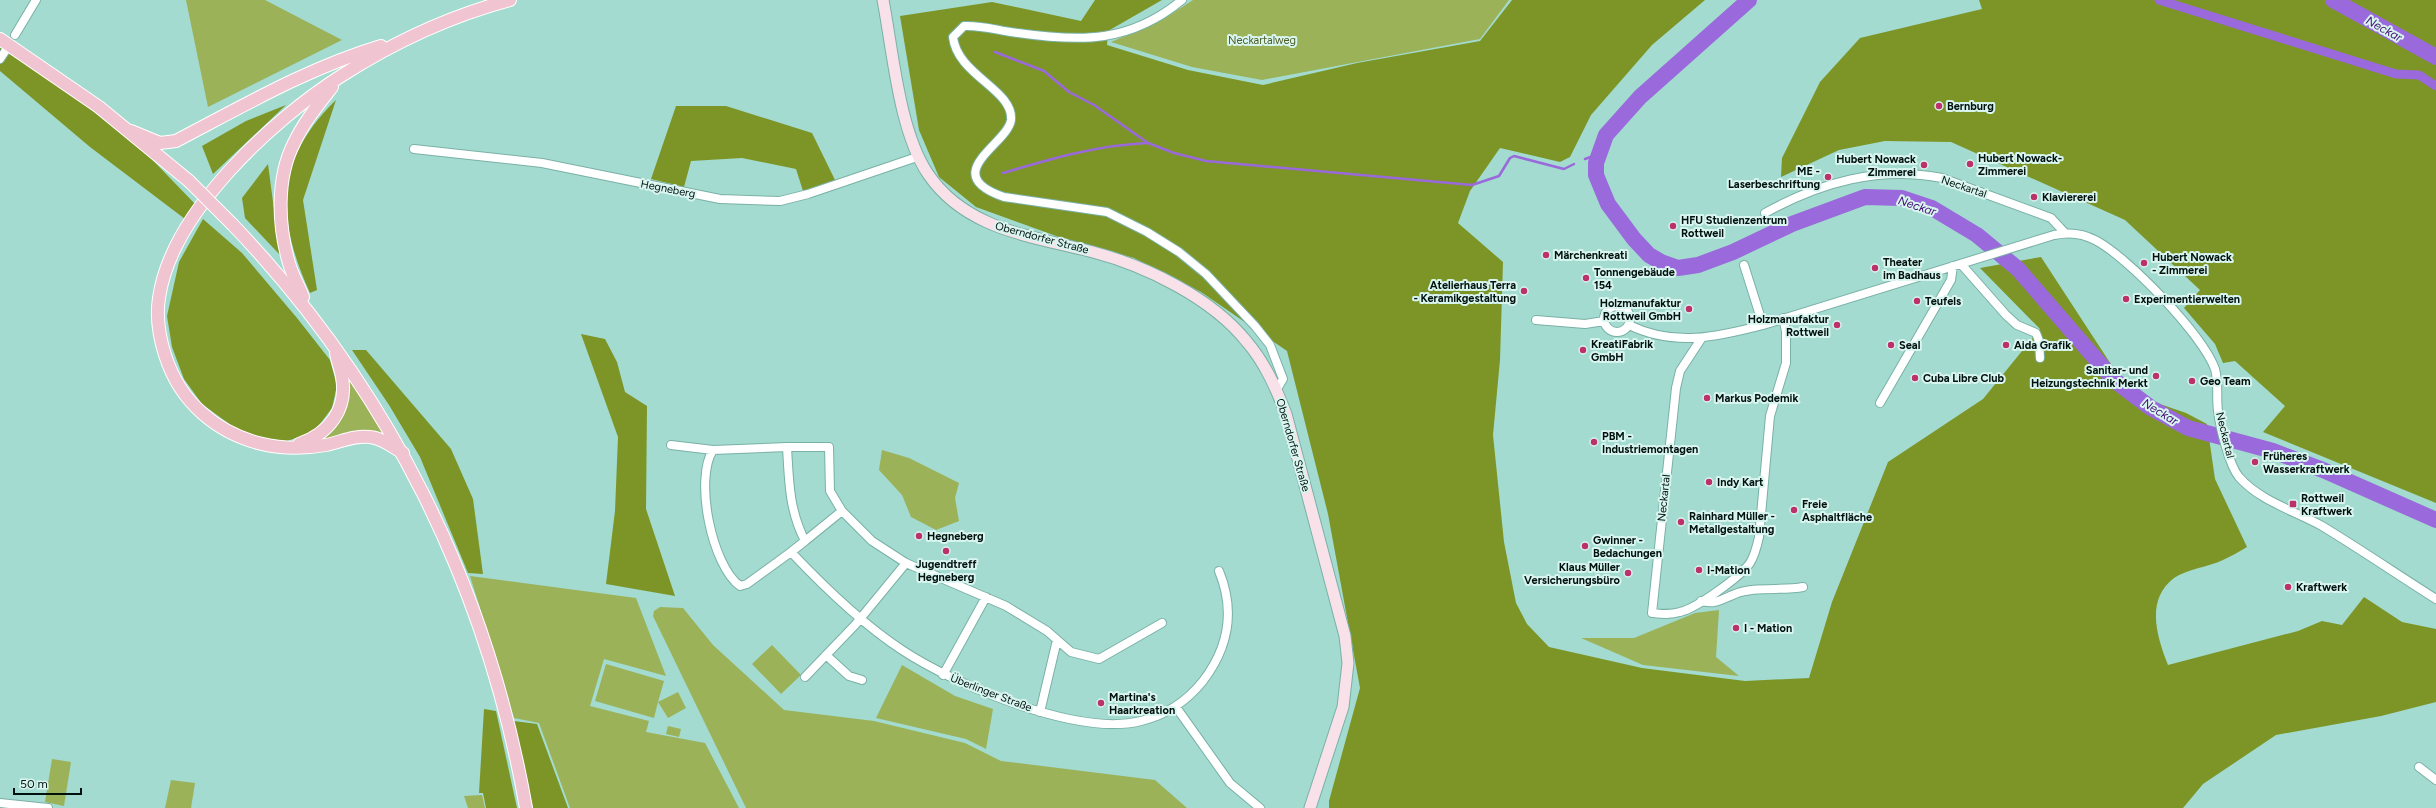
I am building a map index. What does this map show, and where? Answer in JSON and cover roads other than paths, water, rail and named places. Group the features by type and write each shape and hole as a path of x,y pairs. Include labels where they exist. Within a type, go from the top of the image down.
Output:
{"main road":[{"path":"403,453 372,437 355,436 307,449 272,446 237,436 202,413 187,398 176,381 160,339 158,321 159,298 168,263 177,243 210,195 268,132 304,102 340,76 403,40 459,16 510,0"},
{"path":"0,39 67,84 130,131 189,182 233,225 308,309 335,346 380,414 403,453 440,527 481,631 500,694 526,808"},
{"path":"130,131 160,143 176,141 297,78 336,60 403,40"},
{"path":"308,309 289,263 281,219 282,182 293,144 309,117 340,76"},
{"path":"290,448 316,438 332,424 339,411 343,395 342,377 335,346"}],"street":[{"path":"15,35 36,0"},
{"name":"Oberndorfer Straße","path":"883,0 906,126 918,156 943,193 977,219 1014,231 1095,252 1161,278 1198,299 1228,321 1247,341 1277,389 1286,414 1346,636 1348,664 1340,719 1310,808"},
{"path":"1182,0 1156,18 1108,37 1063,38 1017,33 978,25 964,26 954,37 957,54 964,64 1002,98 1008,107 1011,119 1006,131 984,153 976,164 977,176 980,183 994,193 1004,197 1107,212 1148,232 1179,252 1206,274 1238,306 1270,345 1283,379 1277,389"},
{"path":"0,59 6,50"},
{"name":"Hegneberg","path":"414,149 542,163 720,199 780,201 808,194 918,156"},
{"name":"Neckartal","path":"1765,213 1801,197 1856,178 1887,173 1924,175 1942,178 2051,218 2064,232"},
{"name":"Neckartal","path":"1629,325 1661,336 1682,339 1701,339 1763,325 2064,232 2085,236 2109,249 2158,294 2183,322 2205,351 2215,371 2218,411 2233,466 2239,476 2255,490 2321,526 2436,599"},
{"path":"1961,264 2006,315 2017,325 2036,333 2040,346 2040,358"},
{"path":"1744,265 1763,325"},
{"path":"1880,403 1951,280 1953,266"},
{"path":"1620,306 1629,314 1629,325 1623,331 1615,332 1608,328 1604,321 1608,309 1620,306"},
{"name":"Neckartal","path":"1701,339 1680,371 1676,388 1652,613 1667,615 1681,612 1701,601 1742,572 1756,551 1770,416 1786,363 1786,331 1783,318"},
{"path":"1536,320 1584,324 1604,321"},
{"path":"671,446 713,450 829,446 830,491 842,511 872,540 906,563 986,597 1031,620 1071,652 1099,659 1162,623"},
{"path":"787,447 791,504 797,524 805,541"},
{"path":"713,450 708,458 706,472 706,508 714,538 725,567 733,581 740,586 747,584 791,552 842,511"},
{"name":"Überlinger Straße","path":"791,552 860,619 901,649 942,675 991,696 1040,712 1116,724 1141,721 1176,707 1194,693 1216,664 1224,642 1228,617 1227,590 1219,570"},
{"path":"805,677 860,619 906,563"},
{"path":"1701,601 1717,603 1744,591 1786,590 1803,587"},
{"name":"Überlinger Straße","path":"942,675 986,597"},
{"name":"Überlinger Straße","path":"1040,712 1057,640"},
{"path":"826,655 849,676 862,680"},
{"path":"1176,707 1230,783 1260,808"},
{"path":"2419,767 2436,780"},
{"path":"5,805 48,808"}],"waterway":[{"name":"Neckar","path":"1749,0 1640,97 1606,135 1596,163 1596,175 1608,204 1634,239 1649,255 1661,262 1678,268 1698,265 1733,252 1792,224 1865,197 1902,198 1932,208 1977,235 2018,269 2114,380 2151,408 2188,428 2273,451 2323,470 2436,520"},
{"path":"2159,0 2396,74 2419,75 2436,86"},
{"name":"Neckar","path":"2333,0 2436,57"},
{"path":"995,52 1044,71 1069,92 1094,105 1148,143 1174,153 1206,161 1472,185 1499,176 1510,158 1514,156 1564,169 1574,164"},
{"path":"1003,173 1056,158 1092,150 1129,144 1147,143"},
{"path":"1585,159 1599,154"}],"place":[{"name":"Bernburg","path":"1939,106"},
{"name":"Hubert Nowack- Zimmerei","path":"1970,164"},
{"name":"Hubert Nowack Zimmerei","path":"1924,165"},
{"name":"ME - Laserbeschriftung","path":"1828,177"},
{"name":"Klaviererei","path":"2034,197"},
{"name":"HFU Studienzentrum Rottweil","path":"1673,226"},
{"name":"Märchenkreati","path":"1546,255"},
{"name":"Hubert Nowack - Zimmerei","path":"2144,263"},
{"name":"Theater im Badhaus","path":"1875,268"},
{"name":"Tonnengebäude 154","path":"1586,278"},
{"name":"Atelierhaus Terra - Keramikgestaltung","path":"1524,291"},
{"name":"Experimentierwelten","path":"2126,299"},
{"name":"Teufels","path":"1917,301"},
{"name":"Holzmanufaktur Rottweil GmbH","path":"1689,309"},
{"name":"Holzmanufaktur Rottweil","path":"1837,325"},
{"name":"Seal","path":"1891,345"},
{"name":"Aida Grafik","path":"2006,345"},
{"name":"KreatiFabrik GmbH","path":"1583,350"},
{"name":"Sanitar- und Heizungstechnik Merkt","path":"2156,376"},
{"name":"Cuba Libre Club","path":"1915,378"},
{"name":"Geo Team","path":"2192,381"},
{"name":"Markus Podemik","path":"1707,398"},
{"name":"PBM - Industriemontagen","path":"1594,442"},
{"name":"Früheres Wasserkraftwerk","path":"2255,462"},
{"name":"Indy Kart","path":"1709,482"},
{"name":"Rottweil Kraftwerk","path":"2293,504"},
{"name":"Freie Asphaltfläche","path":"1794,510"},
{"name":"Rainhard Müller - Metallgestaltung","path":"1681,522"},
{"name":"Hegneberg","path":"919,536"},
{"name":"Gwinner - Bedachungen","path":"1585,546"},
{"name":"Jugendtreff Hegneberg","path":"946,551"},
{"name":"I-Mation","path":"1699,570"},
{"name":"Klaus Müller Versicherungsbüro","path":"1628,573"},
{"name":"Kraftwerk","path":"2288,587"},
{"name":"I - Mation","path":"1736,628"},
{"name":"Martina's Haarkreation","path":"1101,703"}],"park label":[{"name":"Neckartalweg","path":"1262,40"}]}
